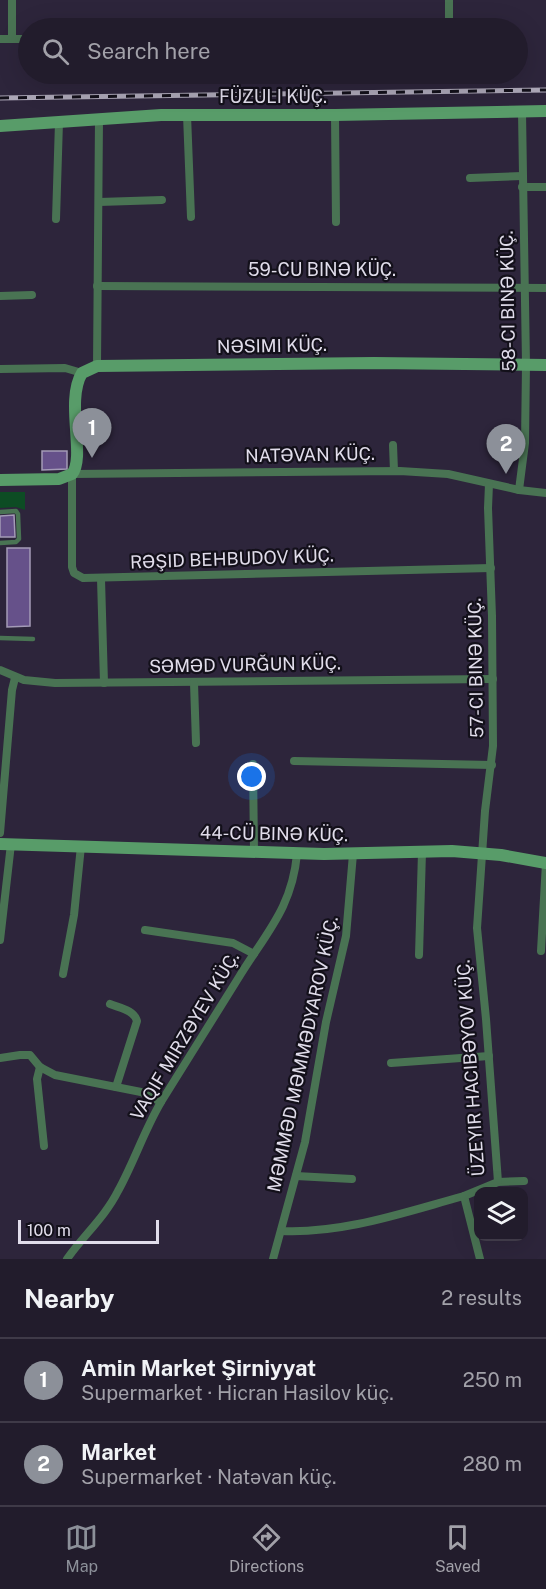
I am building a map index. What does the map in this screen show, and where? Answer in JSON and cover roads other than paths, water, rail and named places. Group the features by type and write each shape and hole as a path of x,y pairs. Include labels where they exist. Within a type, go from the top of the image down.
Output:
{"street":[{"path":"12,0 12,39"},
{"path":"449,0 449,18"},
{"path":"0,39 18,39"},
{"name":"FÜZULI KÜÇ.","path":"0,126 187,115 546,111"},
{"name":"58-CI BINƏ KÜÇ.","path":"519,490 525,443 526,364 522,112"},
{"path":"187,115 191,217"},
{"path":"335,115 336,222"},
{"path":"97,366 99,119"},
{"path":"56,219 59,122"},
{"path":"470,178 522,176"},
{"path":"522,187 546,187"},
{"path":"99,202 162,200"},
{"name":"59-CU BINƏ KÜÇ.","path":"97,286 546,288"},
{"path":"0,296 32,295"},
{"name":"NƏSIMI KÜÇ.","path":"81,373 97,366 546,364"},
{"path":"0,369 65,369 81,373 75,394 77,463 72,474 59,479 0,480"},
{"path":"393,445 394,471"},
{"name":"NATƏVAN KÜÇ.","path":"72,474 394,471 448,474 519,490 546,493"},
{"name":"RƏŞID BEHBUDOV KÜÇ.","path":"72,474 72,567 74,573 83,578 491,568"},
{"name":"57-CI BINƏ KÜÇ.","path":"489,484 493,679 492,765 485,810 477,928 498,1182"},
{"path":"101,579 104,683"},
{"name":"SƏMƏD VURĞUN KÜÇ.","path":"0,670 15,678 55,683 493,679"},
{"path":"0,833 12,690 15,678"},
{"path":"194,682 196,743"},
{"path":"294,761 492,765"},
{"path":"253,764 254,852"},
{"path":"0,940 6,844"},
{"name":"44-CÜ BINƏ KÜÇ.","path":"6,844 297,854 482,852 546,863"},
{"path":"63,974 74,915 81,846"},
{"path":"419,955 422,852"},
{"name":"VAQIF MIRZƏYEV KÜÇ.","path":"67,1259 99,1220 118,1192 161,1102 273,927 294,880 297,854"},
{"name":"MƏMMƏD MƏMMƏDYAROV KÜÇ.","path":"273,1259 305,1142 326,1022 346,936 353,854"},
{"path":"541,951 546,863"},
{"path":"145,930 233,943 254,954"},
{"path":"110,1004 131,1012 136,1016 137,1021 116,1087"},
{"path":"0,1058 26,1054 34,1058 40,1067 55,1075 141,1092 161,1102"},
{"path":"391,1063 489,1056"},
{"path":"40,1067 37,1079 44,1146"},
{"path":"296,1176 352,1179"},
{"path":"281,1231 300,1232 345,1226 464,1196 498,1182 524,1181"},
{"path":"464,1196 480,1259"}],"lane":[{"path":"0,512 16,511 19,539 16,542 0,543"},
{"path":"0,638 33,639"}],"railway":[{"path":"0,98 546,90"}],"place":[{"name":"Amin Market Şirniyyat","path":"92,458"},
{"name":"Market","path":"506,474"}]}
